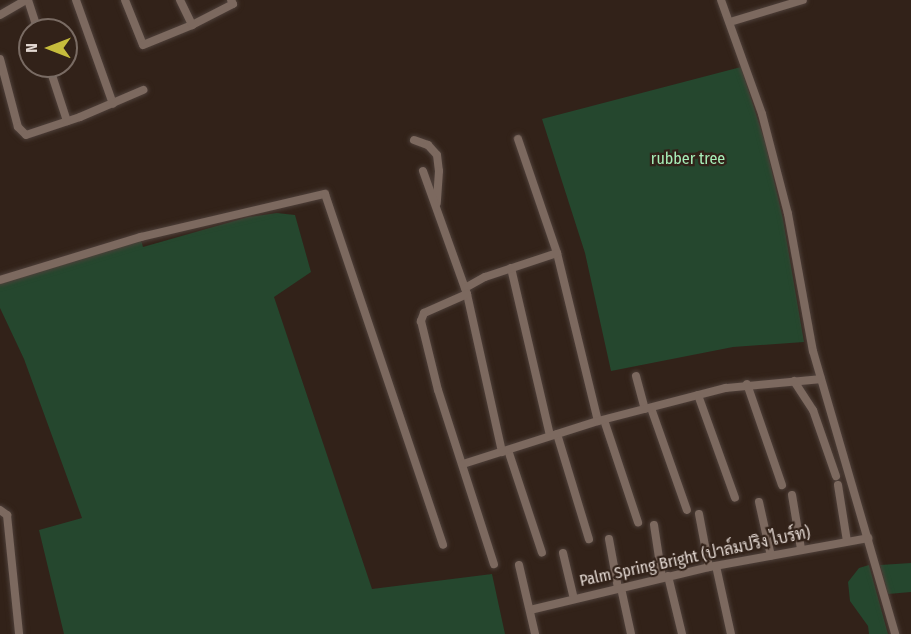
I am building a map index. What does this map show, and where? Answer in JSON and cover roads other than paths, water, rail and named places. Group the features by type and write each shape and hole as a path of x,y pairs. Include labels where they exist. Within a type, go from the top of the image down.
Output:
{"street":[{"path":"0,15 27,0 34,18"},
{"path":"76,0 112,104"},
{"path":"125,0 143,45 192,25 233,4 231,0"},
{"path":"180,0 192,25"},
{"path":"721,0 762,114 788,214 813,351 895,634"},
{"path":"730,22 803,0"},
{"path":"0,59 18,127 26,135 112,104 143,90"},
{"path":"53,78 67,121"},
{"path":"518,139 557,253 601,421 638,522"},
{"path":"414,140 428,145 437,155 439,171 437,209"},
{"path":"423,171 466,291 505,451 542,553"},
{"path":"0,280 141,237 325,194 443,545"},
{"path":"494,564 438,390 421,319 424,313 511,268 557,253"},
{"path":"511,268 554,435 588,539"},
{"path":"636,375 687,510"},
{"path":"463,464 601,421 698,395 747,384 821,379"},
{"path":"794,381 816,417 837,480 847,541"},
{"path":"747,384 782,485"},
{"path":"698,395 735,498"},
{"path":"792,495 801,549"},
{"path":"759,502 771,556"},
{"path":"0,510 7,515 19,634"},
{"path":"699,514 731,634"},
{"path":"654,525 665,577 682,634"},
{"name":"Palm Spring Bright (ปาล์มปริง ไบร์ท)","path":"530,610 665,577 801,549 868,538"},
{"path":"609,539 631,634"},
{"path":"563,553 574,599"},
{"path":"519,564 535,634"}],"park label":[{"name":"rubber tree","path":"688,159"}]}
